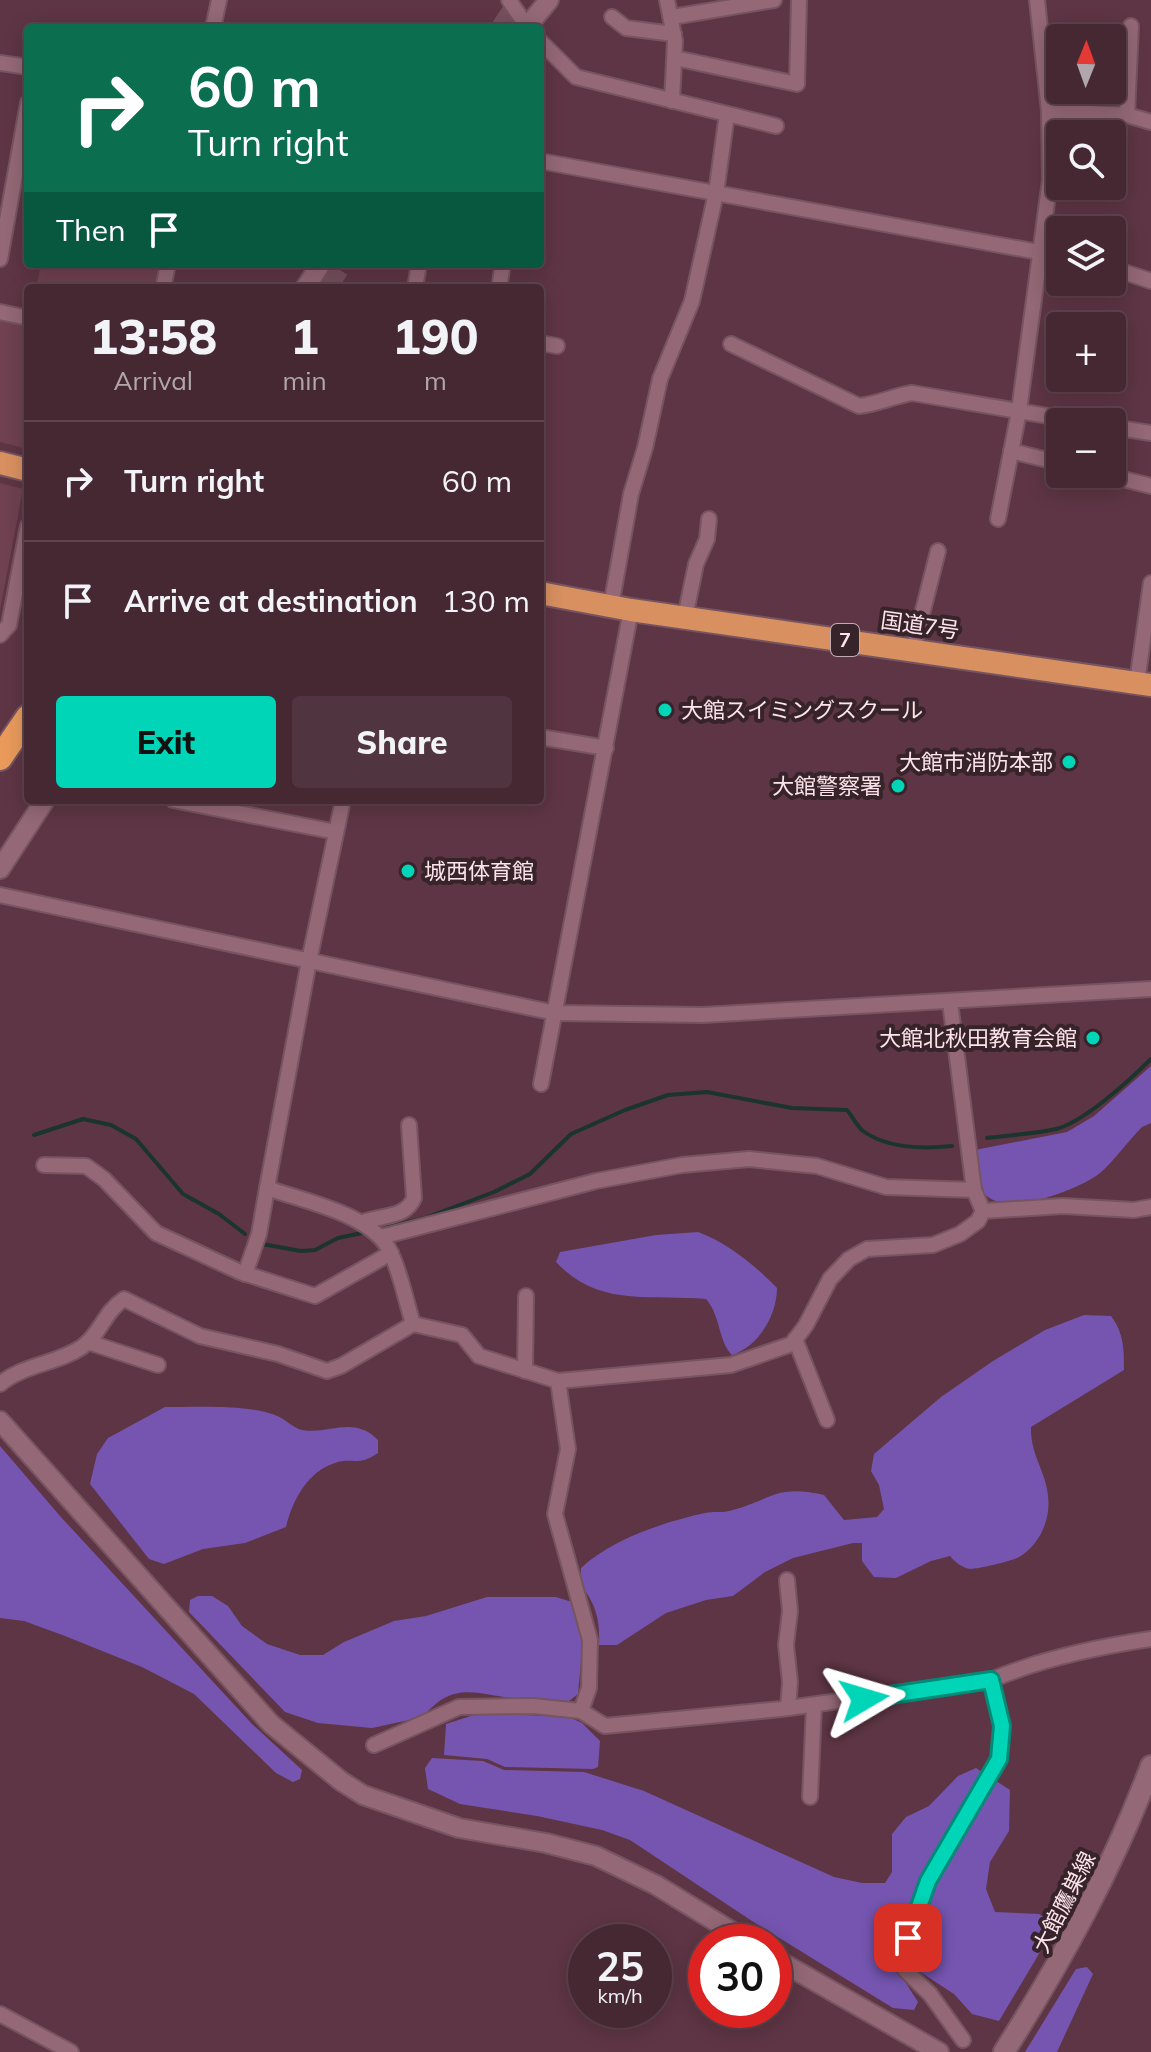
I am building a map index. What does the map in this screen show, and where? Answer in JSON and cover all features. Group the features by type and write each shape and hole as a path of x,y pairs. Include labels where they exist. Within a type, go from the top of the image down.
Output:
{"highway":[{"path":"0,463 24,469"},
{"name":"国道7号","path":"544,594 621,608 1144,684"},
{"path":"0,755 24,722"}],"main road":[{"name":"大館鷹巣線","path":"1004,2052 1057,1967 1098,1892 1151,1766"}],"street":[{"path":"214,24 219,0"},
{"path":"509,0 524,24"},
{"path":"530,24 549,0"},
{"path":"667,0 674,34 672,101"},
{"path":"672,17 774,0"},
{"path":"675,58 797,84 799,0"},
{"path":"998,519 1019,411 1050,180 1049,111 1037,0"},
{"path":"612,17 626,28 674,34"},
{"path":"1127,115 1131,26"},
{"path":"544,45 576,77 776,126"},
{"path":"0,63 24,66"},
{"path":"1049,111 1127,115 1151,122"},
{"path":"541,1084 606,748 631,494 660,379 692,301 716,193 727,114"},
{"path":"0,259 24,125"},
{"path":"544,162 1046,254"},
{"path":"1126,273 1151,281"},
{"path":"0,312 24,317"},
{"path":"544,344 557,346"},
{"path":"731,344 859,406 912,393 1046,416"},
{"path":"1126,429 1151,433"},
{"path":"1011,451 1046,460"},
{"path":"1126,480 1151,486"},
{"path":"685,617 696,564 707,539 709,519"},
{"path":"0,635 9,625 24,547"},
{"path":"913,650 938,551"},
{"path":"1144,684 1151,583"},
{"path":"544,738 606,748"},
{"path":"0,869 42,804"},
{"path":"193,804 336,832"},
{"path":"245,1274 259,1234 309,961 342,804"},
{"path":"0,895 555,1013 703,1015 1151,989"},
{"path":"0,1384 12,1374 77,1350 88,1342 111,1308 124,1299 200,1336 278,1354 327,1371 413,1324 462,1335 479,1356 558,1381 731,1365 792,1344 830,1279 849,1259 867,1249 933,1245 960,1234 978,1221 983,1211 974,1190 950,1002"},
{"path":"363,1222 404,1212 410,1207 414,1198 409,1125"},
{"path":"381,1237 596,1181 682,1165 749,1159 817,1166 886,1187 974,1190"},
{"path":"44,1165 86,1166 104,1179 156,1233 245,1274 315,1296 391,1253"},
{"path":"267,1188 363,1222 381,1237 391,1253 413,1324"},
{"path":"983,1211 1063,1206 1134,1210 1151,1207"},
{"path":"525,1371 526,1296"},
{"path":"795,1339 827,1420"},
{"path":"88,1342 158,1365"},
{"path":"558,1381 568,1449 555,1514 590,1640 589,1688 581,1711"},
{"path":"0,1421 271,1724 341,1781 363,1795 459,1828 546,1843 596,1856 656,1885 720,1924"},
{"path":"787,1580 790,1611 786,1645 790,1682 788,1708"},
{"path":"374,1745 459,1707 533,1706 581,1711 605,1726 814,1705 991,1680 1019,1669 1118,1644 1151,1639"},
{"path":"963,2040 930,1994 905,1970 908,1938 928,1881 999,1759 1002,1726 991,1680"},
{"path":"810,1797 814,1705"},
{"path":"792,1968 939,2052"},
{"path":"0,2014 71,2052"}],"shaded area":[{"path":"40,268 162,268 160,284 37,284"},
{"path":"0,315 24,321 24,448 0,442"},
{"path":"0,483 23,489 0,610"},
{"path":"1151,1066 1151,1123 1142,1127 1100,1173 1057,1194 1019,1203 989,1197 980,1187 975,1150 1067,1132 1094,1116"},
{"path":"698,1232 740,1256 777,1288 774,1309 765,1328 750,1345 732,1355 706,1299 608,1293 572,1277 556,1262 560,1252 656,1235"},
{"path":"1084,1315 1111,1316 1121,1335 1124,1370 1031,1427 1034,1449 1047,1488 1048,1511 1039,1537 1025,1553 1010,1561 971,1569 950,1556 931,1561 896,1578 874,1577 862,1561 862,1543 853,1543 793,1558 765,1572 733,1596 706,1600 666,1613 617,1645 599,1645 596,1613 581,1585 581,1568 608,1548 673,1521 729,1511 784,1492 824,1495 844,1520 877,1517 884,1509 879,1485 871,1471 874,1454 941,1397 993,1361 1045,1330"},
{"path":"165,1407 250,1409 275,1415 302,1430 360,1429 378,1440 378,1453 365,1460 341,1461 317,1473 297,1497 286,1527 245,1543 203,1549 164,1564 149,1559 90,1484 97,1454 108,1438"},
{"path":"0,1446 60,1516 252,1724 302,1770 300,1779 293,1782 276,1773 194,1694 142,1667 65,1636 24,1621 0,1618"},
{"path":"198,1596 212,1596 228,1606 242,1626 267,1644 300,1655 323,1655 344,1642 394,1621 426,1616 487,1597 556,1597 572,1602 583,1640 578,1694 569,1701 551,1701 467,1692 445,1698 423,1717 372,1728 318,1723 285,1712 189,1612 190,1600"},
{"path":"480,1713 569,1717 582,1723 600,1741 598,1767 505,1767 487,1759 444,1755 446,1724"},
{"path":"432,1758 483,1761 504,1770 584,1772 644,1791 834,1877 862,1883 885,1883 892,1872 892,1834 906,1817 929,1806 958,1776 976,1768 1010,1790 1009,1831 990,1862 986,1889 995,1912 1039,1914 1048,1920 1049,1937 999,2021 972,2014 954,1994 905,1962 895,1966 918,2002 914,2010 893,2008 792,1946 792,1924 757,1924 630,1840 602,1830 537,1816 460,1804 428,1789 425,1768"},
{"path":"1087,1967 1093,1974 1057,2052 1025,2052 1076,1969"}],"waterway":[{"path":"987,1138 1039,1132 1067,1125 1106,1099 1151,1059"},
{"path":"388,1227 425,1218 494,1192 530,1174 571,1134 668,1095 707,1092 792,1108 847,1110 863,1131 883,1141 918,1147 952,1146"},
{"path":"34,1135 83,1119 111,1125 136,1139 183,1194 219,1214 245,1234"},
{"path":"262,1244 301,1251 315,1250 338,1238 362,1233"}],"tunnel":[{"path":"506,24 522,0"},
{"path":"327,284 337,268"}],"place":[{"name":"大館スイミングスクール","path":"665,710"},
{"name":"大館市消防本部","path":"1069,762"},
{"name":"大館警察署","path":"898,786"},
{"name":"城西体育館","path":"408,871"},
{"name":"大館北秋田教育会館","path":"1093,1038"}],"route":[{"path":"864,1699 991,1680 1002,1726 999,1759 928,1881 908,1938"}]}
